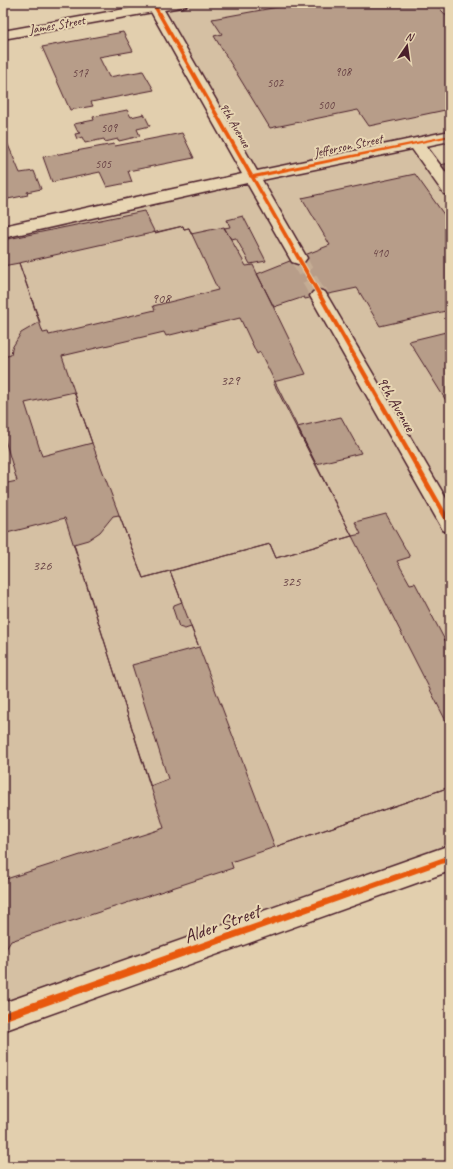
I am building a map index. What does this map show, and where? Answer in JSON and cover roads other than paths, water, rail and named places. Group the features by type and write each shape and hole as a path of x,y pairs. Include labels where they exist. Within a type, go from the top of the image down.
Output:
{"street":[{"name":"James Street","path":"3,35 154,5 181,3"},
{"name":"9th Avenue","path":"154,5 298,258"},
{"name":"Jefferson Street","path":"3,232 251,177 450,136"},
{"path":"416,143 450,190"},
{"name":"9th Avenue","path":"320,296 450,524"},
{"name":"Alder Street","path":"3,1017 450,858"}],"tunnel":[{"path":"298,258 317,293"},
{"path":"317,292 319,296"}]}
